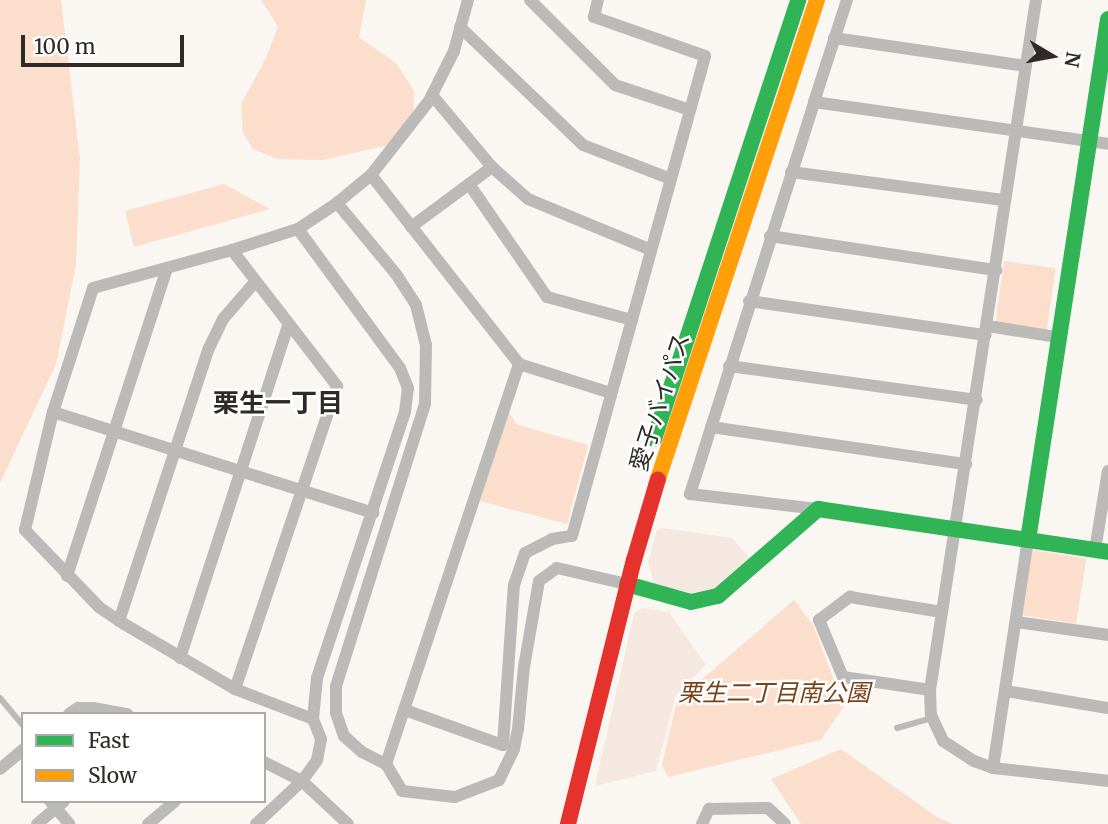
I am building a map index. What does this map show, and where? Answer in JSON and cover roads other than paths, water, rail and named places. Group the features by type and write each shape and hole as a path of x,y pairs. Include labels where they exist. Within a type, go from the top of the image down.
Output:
{"main road":[{"name":"愛子バイパス","path":"552,824 680,354 798,0"},
{"name":"愛子バイパス","path":"568,824 620,582 817,0"},
{"path":"1028,540 1057,337 1108,19"},
{"path":"620,582 691,602 718,596 818,509 1102,551"}],"street":[{"path":"313,719 235,689 119,621 67,576 25,530 53,412 93,288 298,229 337,203 371,175 432,95 454,51 468,0"},
{"path":"530,0 615,85 690,110"},
{"path":"405,710 503,746 514,584 525,553 552,539 572,536 705,56 594,17 598,0"},
{"path":"818,509 690,494 749,301 847,0"},
{"path":"1035,0 977,400 930,690 932,718 943,741 961,755 993,768 1108,781"},
{"path":"460,27 583,145 671,179"},
{"path":"834,38 1026,66"},
{"path":"432,95 492,167 528,199 651,250"},
{"path":"814,102 1108,144"},
{"path":"411,227 492,167"},
{"path":"791,172 1005,200"},
{"path":"371,175 519,364 611,393"},
{"path":"469,184 547,297 632,320"},
{"path":"337,203 396,274 416,305 426,345 425,404 336,686 335,713 344,736 362,752 386,764 402,791 455,797 499,780 514,749 524,667 539,581 557,568 620,582"},
{"path":"256,824 302,781 317,760 321,739 313,719 317,678 405,412 408,388 400,368 298,229"},
{"path":"770,236 996,270"},
{"path":"232,250 337,386 235,689"},
{"path":"67,576 167,268"},
{"path":"119,621 209,348 223,319 255,282"},
{"path":"749,301 987,331 1057,337"},
{"path":"180,658 288,325"},
{"path":"386,764 519,364"},
{"path":"729,366 977,400"},
{"path":"53,412 373,513"},
{"path":"710,427 966,464"},
{"path":"1102,551 1108,471"},
{"path":"993,768 1028,540"},
{"path":"930,690 843,677 819,620 850,597 942,612"},
{"path":"1016,622 1108,635"},
{"path":"1006,691 1108,708"},
{"path":"72,712 78,708 93,708 116,712"},
{"path":"0,769 20,757"},
{"path":"266,763 302,781 348,824"},
{"path":"148,824 173,803"},
{"path":"37,824 57,804 69,824"},
{"path":"702,824 709,808 768,808 778,814 785,824"}],"lane":[{"path":"0,698 21,723"},
{"path":"897,729 932,718"}],"district":[{"name":"栗生一丁目","path":"278,403"}],"park label":[{"name":"栗生二丁目南公園","path":"774,693"}]}
